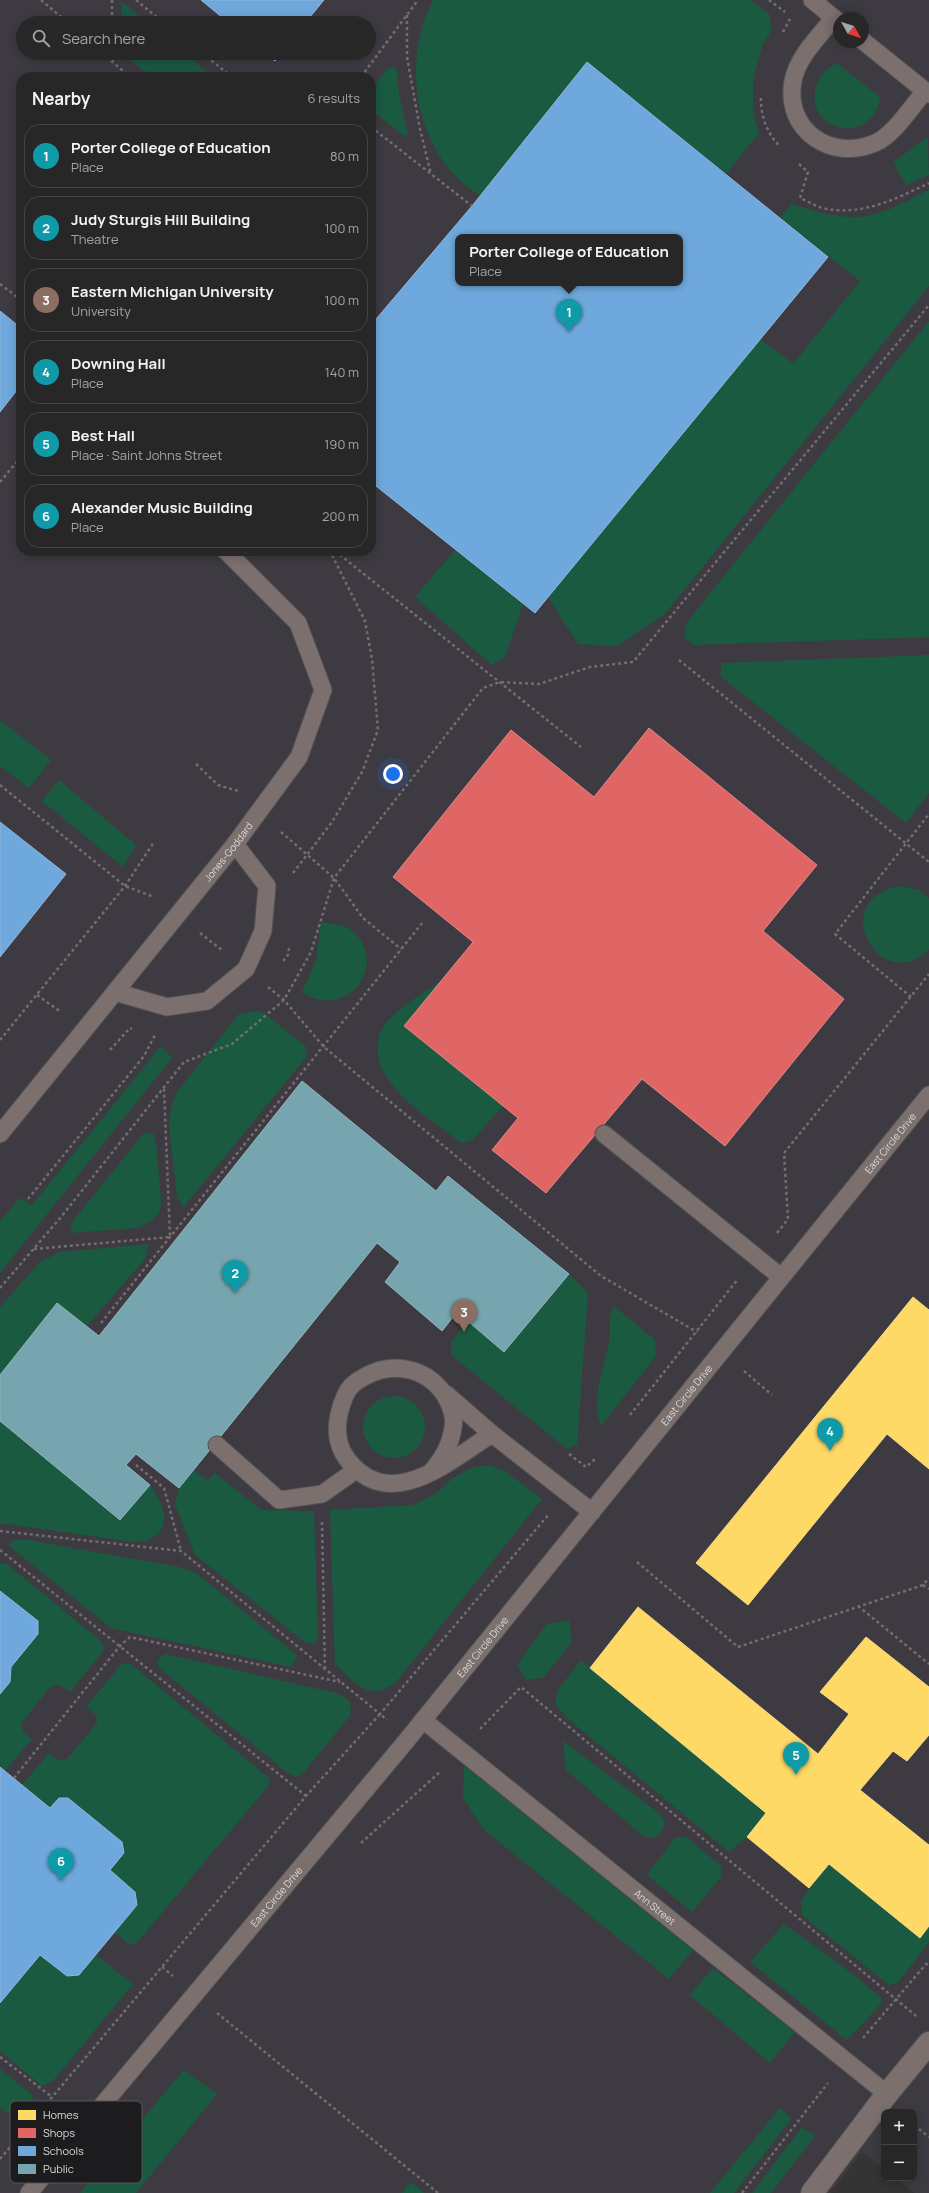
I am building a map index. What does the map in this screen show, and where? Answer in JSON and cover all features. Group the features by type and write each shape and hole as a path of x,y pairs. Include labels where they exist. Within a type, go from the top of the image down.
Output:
{"street":[{"path":"812,2193 887,2094 929,2043"}],"lane":[{"path":"812,0 833,18"},
{"path":"833,24 801,62 793,81 792,100 798,120 811,136 830,147 854,149 876,143 892,130 927,92 869,46"},
{"name":"Jones-Goddard","path":"0,1134 235,844 299,757 323,690 298,623 231,556"},
{"path":"115,992 168,1007 207,1001 246,969 263,931 267,886 235,844"},
{"name":"East Circle Drive","path":"106,2101 407,1740 929,1095"},
{"path":"604,1134 781,1278"},
{"path":"492,1434 432,1471 407,1483 387,1484 373,1480 356,1470 343,1453 337,1434 338,1412 346,1393 356,1381 374,1371 394,1367 414,1370 427,1376 442,1391 492,1434 592,1512"},
{"path":"432,1471 445,1455 454,1427 451,1407 442,1391"},
{"path":"217,1445 279,1500 322,1494 356,1470"},
{"name":"Ann Street","path":"423,1720 887,2094"},
{"name":"East Circle Drive","path":"29,2193 37,2183"}],"path":[{"path":"41,0 60,16"},
{"path":"112,0 112,16"},
{"path":"136,0 155,16"},
{"path":"376,57 418,0"},
{"path":"407,15 407,57 414,99 431,174"},
{"path":"211,60 226,72"},
{"path":"365,72 374,60"},
{"path":"112,62 124,72"},
{"path":"376,131 472,206"},
{"path":"0,284 16,296"},
{"path":"0,1288 34,1249 184,1062 232,1044 284,1000 311,952 334,878 483,688 500,682 539,684 590,666 633,662 929,305"},
{"path":"0,482 16,463"},
{"path":"291,875 332,822 362,772 378,730 372,659 365,621 332,556"},
{"path":"341,556 581,746"},
{"path":"679,660 929,862"},
{"path":"196,764 218,785 240,791"},
{"path":"0,785 125,886 156,898"},
{"path":"911,997 835,934 929,814"},
{"path":"281,832 306,856 334,878 363,918 401,949"},
{"path":"0,1040 125,886 154,842"},
{"path":"101,1323 423,922"},
{"path":"198,931 224,952"},
{"path":"279,967 288,955 290,940"},
{"path":"776,1234 788,1219 784,1153 929,974"},
{"path":"266,985 284,1000 324,1047 601,1276 700,1335"},
{"path":"37,994 63,1013"},
{"path":"110,1050 130,1028 137,1029"},
{"path":"28,1199 144,1056 157,1031 150,1031"},
{"path":"164,1088 170,1237"},
{"path":"34,1249 170,1237"},
{"path":"629,1416 739,1278"},
{"path":"739,1367 772,1395"},
{"path":"586,1467 596,1458"},
{"path":"136,1465 164,1488 180,1551"},
{"path":"49,2101 306,1796 380,1714 551,1512"},
{"path":"0,1531 180,1551 380,1714 441,1770 521,1687 918,2017"},
{"path":"0,1550 306,1796"},
{"path":"637,1562 738,1647 923,1584 929,1578"},
{"path":"923,1584 929,1589"},
{"path":"857,1606 929,1664"},
{"path":"14,1778 119,1647 130,1637 340,1682"},
{"path":"742,2193 845,2060 928,1965 929,1960"},
{"path":"162,1966 438,2193"},
{"path":"0,2057 52,2097"},
{"path":"919,2130 929,2137"},
{"path":"0,2159 10,2147"}],"shaded area":[{"path":"0,0 929,0 929,2193 915,2193 900,2181 917,2181 917,2109 881,2109 881,2167 862,2152 830,2193 0,2193"}],"green space":[{"path":"433,0 751,0 770,15 771,31 763,44 753,79 753,112 759,133 726,174 587,62 480,196 458,179 443,160 431,139 422,117 417,93 416,69 418,45 424,22"},
{"path":"122,2 139,16 121,16"},
{"path":"131,60 192,60 207,72 145,72"},
{"path":"837,63 880,97 875,113 866,123 854,127 841,128 829,123 820,115 815,103 816,87 819,79 826,70"},
{"path":"394,66 397,71 398,88 408,136 403,135 376,114 376,83 387,69"},
{"path":"928,137 929,175 906,185 893,162"},
{"path":"929,190 929,286 665,614 617,646 578,644 548,597 760,339 793,364 860,281 780,218 791,204 845,217 867,216 904,203"},
{"path":"929,321 929,637 694,645 684,637 687,622"},
{"path":"455,550 523,604 505,657 492,665 415,597"},
{"path":"929,655 929,793 906,823 720,676 722,663"},
{"path":"0,720 51,760 29,788 0,766"},
{"path":"59,780 136,845 123,867 42,801"},
{"path":"901,886 919,890 929,899 929,949 911,961 894,962 879,954 868,941 863,924 866,908 878,894"},
{"path":"321,922 341,925 351,930 362,943 367,957 365,971 359,984 349,994 335,1000 319,999 302,992 316,961"},
{"path":"441,981 404,1026 503,1106 472,1140 462,1143 417,1110 402,1096 390,1081 381,1065 377,1049 381,1031 391,1018"},
{"path":"252,1011 264,1013 306,1047 307,1056 183,1208 177,1197 169,1126 171,1108 177,1092 239,1014"},
{"path":"161,1046 172,1058 0,1273 0,1221 20,1198 32,1205"},
{"path":"153,1133 156,1142 161,1200 160,1211 152,1221 139,1228 71,1233 72,1222 143,1134"},
{"path":"149,1244 145,1259 86,1327 57,1303 0,1375 0,1307 40,1262 60,1252"},
{"path":"569,1274 588,1293 577,1445 567,1449 451,1355 451,1342 467,1321 504,1352"},
{"path":"614,1306 655,1340 656,1356 601,1426 598,1417 597,1396 610,1337 610,1319"},
{"path":"388,1396 400,1396 416,1405 423,1415 425,1427 423,1439 416,1449 400,1458 388,1458 377,1453 368,1444 363,1433 363,1421 368,1410 377,1401"},
{"path":"0,1421 120,1520 150,1485 161,1504 164,1513 164,1522 161,1529 156,1536 147,1540 134,1542 0,1523"},
{"path":"488,1465 505,1471 542,1499 397,1681 388,1688 379,1691 371,1691 357,1684 335,1664 330,1510 412,1505 435,1494 453,1478 471,1468"},
{"path":"194,1470 208,1481 215,1473 261,1510 314,1511 318,1637 314,1644 306,1643 195,1555 175,1505 179,1488"},
{"path":"13,1540 28,1540 179,1567 196,1573 298,1656 291,1667 111,1628 9,1546"},
{"path":"0,1563 7,1564 102,1642 104,1650 70,1692 59,1685 50,1687 21,1724 24,1733 32,1739 5,1771 0,1767 0,1694 10,1682 11,1667 38,1621 0,1591"},
{"path":"569,1620 572,1642 543,1678 526,1680 517,1665 547,1624"},
{"path":"165,1654 336,1693 349,1700 351,1708 350,1716 303,1773 297,1777 289,1774 158,1667 158,1659"},
{"path":"581,1660 766,1813 747,1837 729,1852 568,1719 555,1704 557,1691"},
{"path":"122,1663 131,1664 270,1779 269,1785 136,1944 128,1944 114,1932 137,1905 135,1892 110,1870 124,1853 122,1842 68,1798 59,1799 50,1808 22,1785 49,1753 58,1761 67,1759 97,1723 96,1715 86,1707"},
{"path":"563,1741 660,1814 665,1821 663,1830 655,1838 643,1836 566,1770"},
{"path":"464,1766 693,1950 669,1979 483,1829 463,1798"},
{"path":"685,1836 721,1866 721,1877 692,1912 647,1875 675,1838"},
{"path":"829,1864 919,1938 929,1926 929,1942 898,1982 889,1985 802,1915 801,1900"},
{"path":"784,1924 854,1975 881,1998 881,2004 847,2040 750,1962"},
{"path":"40,1955 67,1976 79,1975 96,1955 133,1984 53,2081 42,2086 0,2051 0,2003"},
{"path":"713,1968 795,2032 770,2063 690,1995"},
{"path":"0,2069 32,2095 33,2101 10,2101 10,2115 0,2107"},
{"path":"184,2070 217,2094 136,2193 80,2193 88,2183 142,2183 142,2120"},
{"path":"780,2108 792,2118 734,2193 710,2193"},
{"path":"802,2127 815,2136 771,2193 752,2193"},
{"path":"411,2182 424,2193 402,2193"}],"building: Homes":[{"path":"913,1297 929,1310 929,1469 887,1434 748,1605 696,1563"},
{"path":"638,1607 818,1754 849,1714 820,1692 866,1637 929,1687 929,1735 907,1761 893,1751 860,1790 929,1845 929,1926 920,1938 829,1864 809,1888 747,1837 766,1813 590,1668"}],"building: Shops":[{"path":"649,728 817,865 763,931 844,999 725,1146 642,1079 546,1193 492,1150 518,1118 404,1026 473,942 393,877 511,730 594,797"}],"building: Schools":[{"path":"201,0 324,0 311,16 220,16"},
{"path":"587,62 828,257 535,613 376,486 376,319 472,206"},
{"path":"0,311 16,324 16,391 0,412"},
{"path":"0,822 66,874 0,957"},
{"path":"0,1591 38,1621 38,1634 11,1667 10,1682 0,1694"},
{"path":"0,1767 50,1808 59,1798 68,1798 122,1842 124,1853 110,1870 135,1892 137,1905 79,1975 67,1976 40,1955 0,2003"}],"building: Public":[{"path":"302,1081 436,1191 448,1176 569,1274 504,1352 457,1312 442,1331 385,1282 400,1262 377,1243 179,1488 136,1454 126,1465 150,1485 120,1520 0,1421 0,1375 57,1303 99,1336"}],"place":[{"name":"Porter College of Education","path":"569,332"},
{"name":"Judy Sturgis Hill Building","path":"235,1293"},
{"name":"Eastern Michigan University","path":"464,1332"},
{"name":"Downing Hall","path":"830,1451"},
{"name":"Best Hall","path":"796,1775"},
{"name":"Alexander Music Building","path":"61,1881"}]}
